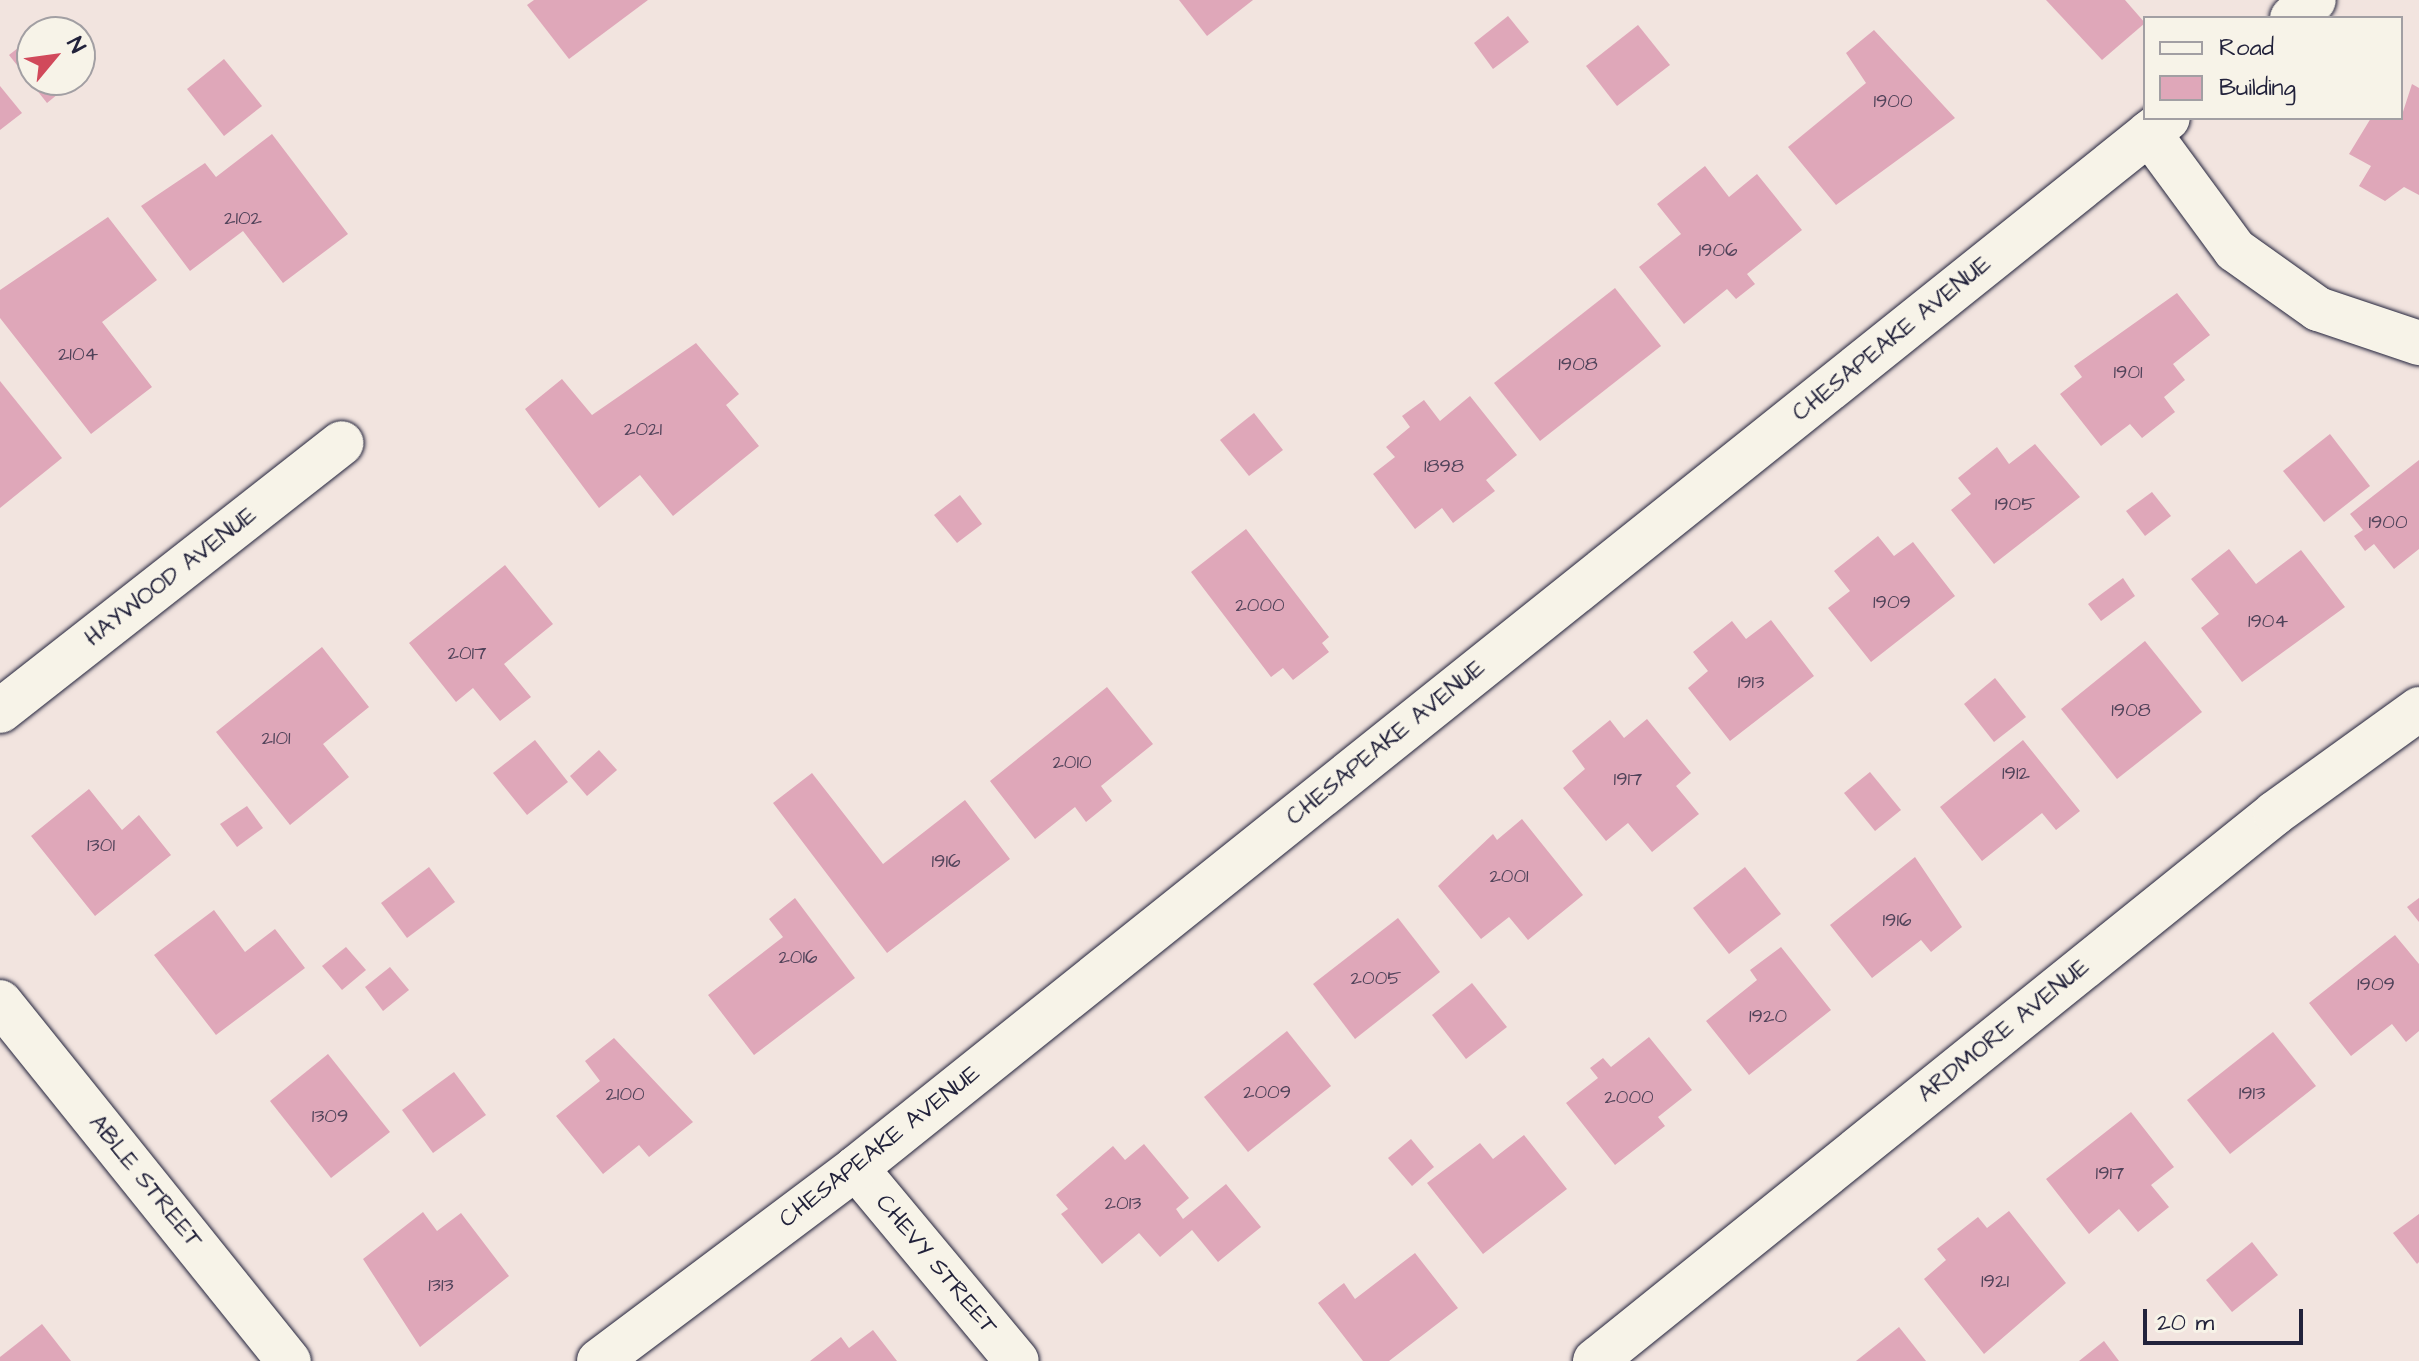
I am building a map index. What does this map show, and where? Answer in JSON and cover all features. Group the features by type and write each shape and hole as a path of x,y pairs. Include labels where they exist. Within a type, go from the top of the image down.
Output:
{"street":[{"path":"2294,16 2314,0"},
{"path":"2158,126 2235,250 2318,309 2419,343"},
{"name":"CHESAPEAKE AVENUE","path":"599,1361 856,1168 2158,126"},
{"name":"HAYWOOD AVENUE","path":"0,711 342,443"},
{"name":"ARDMORE AVENUE","path":"1595,1361 2275,813 2419,709"},
{"name":"ABLE STREET","path":"0,1002 289,1361"},
{"name":"CHEVY STREET","path":"856,1168 1017,1361"}],"building":[{"path":"534,0 648,0 569,59 527,5"},
{"path":"1179,0 1253,0 1207,36"},
{"path":"2046,0 2125,0 2143,25 2102,60"},
{"path":"1508,16 1529,42 1493,69 1474,43"},
{"path":"1638,25 1670,65 1617,106 1586,66"},
{"path":"1874,30 1955,118 1836,205 1788,147 1866,83 1846,53"},
{"path":"16,50 16,64 9,55"},
{"path":"224,59 262,106 224,136 187,89"},
{"path":"2412,84 2419,88 2419,195 2404,187 2385,201 2359,186 2371,166 2349,154 2370,120 2403,120"},
{"path":"0,86 22,113 0,130"},
{"path":"41,96 56,96 47,103"},
{"path":"272,134 348,234 283,283 243,231 190,271 141,206 205,163 216,177"},
{"path":"1705,166 1729,197 1757,174 1802,230 1747,274 1755,284 1736,299 1727,289 1684,324 1639,267 1681,234 1657,204"},
{"path":"108,217 157,280 102,322 152,387 91,434 0,318 0,290"},
{"path":"1615,288 1661,346 1540,441 1494,383"},
{"path":"2177,293 2210,335 2173,364 2185,380 2164,397 2175,412 2142,438 2130,424 2101,446 2060,394 2082,377 2074,366"},
{"path":"696,343 739,394 726,405 759,446 673,516 640,475 599,508 525,409 562,379 592,415"},
{"path":"0,381 62,458 0,508"},
{"path":"1470,396 1517,455 1486,480 1495,491 1453,523 1442,508 1415,529 1373,474 1395,457 1386,447 1410,427 1402,416 1424,400 1440,421"},
{"path":"1254,413 1283,450 1249,476 1220,440"},
{"path":"2330,434 2370,486 2324,522 2283,471"},
{"path":"2035,444 2080,497 1994,564 1951,510 1971,494 1958,478 1997,447 2009,464"},
{"path":"2419,460 2419,549 2394,569 2374,544 2365,551 2354,536 2363,530 2350,514"},
{"path":"2152,492 2171,516 2145,536 2126,511"},
{"path":"960,495 982,524 957,543 934,515"},
{"path":"1246,529 1329,637 1322,643 1329,652 1293,680 1283,668 1271,677 1191,572"},
{"path":"1878,536 1894,556 1913,542 1955,596 1871,662 1828,608 1850,591 1834,571"},
{"path":"2229,549 2256,584 2301,550 2345,607 2242,682 2201,628 2219,614 2191,579"},
{"path":"505,565 553,624 504,664 531,697 500,721 473,688 456,702 409,643"},
{"path":"2123,578 2135,596 2101,621 2088,604"},
{"path":"1771,620 1814,676 1730,741 1688,688 1708,671 1693,652 1732,621 1746,639"},
{"path":"2145,641 2202,712 2117,779 2061,709"},
{"path":"322,647 369,707 323,744 349,777 290,825 216,732"},
{"path":"1995,678 2026,717 1994,742 1964,704"},
{"path":"1107,687 1153,744 1101,786 1112,801 1086,822 1075,807 1035,839 990,781"},
{"path":"1647,719 1691,773 1676,786 1699,814 1652,852 1628,823 1606,841 1563,788 1585,769 1572,751 1610,720 1624,738"},
{"path":"535,740 568,782 527,815 493,773"},
{"path":"2023,740 2080,811 2056,830 2042,813 1982,861 1940,807"},
{"path":"599,750 617,770 587,796 570,776"},
{"path":"1870,772 1901,810 1875,831 1844,793"},
{"path":"812,773 883,864 965,800 1010,859 887,953 773,803"},
{"path":"89,789 122,830 139,815 171,855 95,916 31,836"},
{"path":"247,806 263,828 237,847 220,824"},
{"path":"1522,819 1583,895 1528,940 1509,917 1481,939 1438,886 1493,834 1497,840"},
{"path":"1915,857 1962,927 1931,952 1921,940 1872,978 1830,925"},
{"path":"429,867 455,902 407,938 381,903"},
{"path":"1745,867 1781,914 1729,954 1693,908"},
{"path":"795,898 855,978 754,1055 708,995 783,937 769,919"},
{"path":"2419,898 2419,922 2407,907"},
{"path":"214,910 245,952 275,929 305,968 216,1035 154,955"},
{"path":"1398,918 1440,972 1355,1039 1313,984"},
{"path":"2395,935 2419,964 2419,1031 2406,1042 2392,1024 2351,1056 2309,1003"},
{"path":"346,947 366,970 342,990 322,966"},
{"path":"1781,947 1831,1010 1749,1075 1706,1021 1757,980 1750,970"},
{"path":"390,967 409,990 383,1011 365,987"},
{"path":"1472,983 1507,1027 1466,1059 1432,1015"},
{"path":"1287,1031 1331,1086 1248,1152 1204,1097"},
{"path":"2273,1032 2316,1086 2230,1154 2187,1100"},
{"path":"1649,1037 1692,1090 1658,1117 1665,1126 1615,1165 1566,1103 1598,1078 1590,1068 1603,1058 1611,1067"},
{"path":"614,1038 693,1122 649,1157 639,1145 603,1174 556,1116 600,1081 585,1061"},
{"path":"328,1054 390,1132 331,1178 270,1101"},
{"path":"454,1072 486,1115 433,1153 402,1110"},
{"path":"2131,1112 2174,1167 2151,1185 2169,1207 2138,1232 2119,1209 2089,1234 2046,1179"},
{"path":"1524,1135 1567,1189 1483,1254 1427,1183 1480,1143 1493,1159"},
{"path":"1411,1139 1434,1167 1412,1186 1388,1158"},
{"path":"1144,1144 1189,1198 1176,1209 1183,1219 1226,1184 1261,1227 1218,1262 1192,1230 1160,1257 1139,1233 1102,1264 1061,1214 1068,1209 1056,1195 1113,1146 1125,1160"},
{"path":"2009,1211 2066,1283 1984,1354 1924,1279 1946,1260 1937,1249 1978,1217 1987,1228"},
{"path":"423,1212 437,1231 461,1213 509,1276 420,1347 363,1259"},
{"path":"2419,1214 2419,1262 2417,1264 2393,1233"},
{"path":"2252,1242 2278,1275 2232,1312 2206,1280"},
{"path":"1415,1253 1458,1308 1389,1361 1363,1361 1318,1303 1344,1283 1355,1299"},
{"path":"42,1324 71,1361 0,1361 0,1357"},
{"path":"1899,1327 1926,1361 1856,1361"},
{"path":"873,1330 897,1361 810,1361 841,1337 849,1348"},
{"path":"2104,1341 2119,1361 2079,1361"}]}
